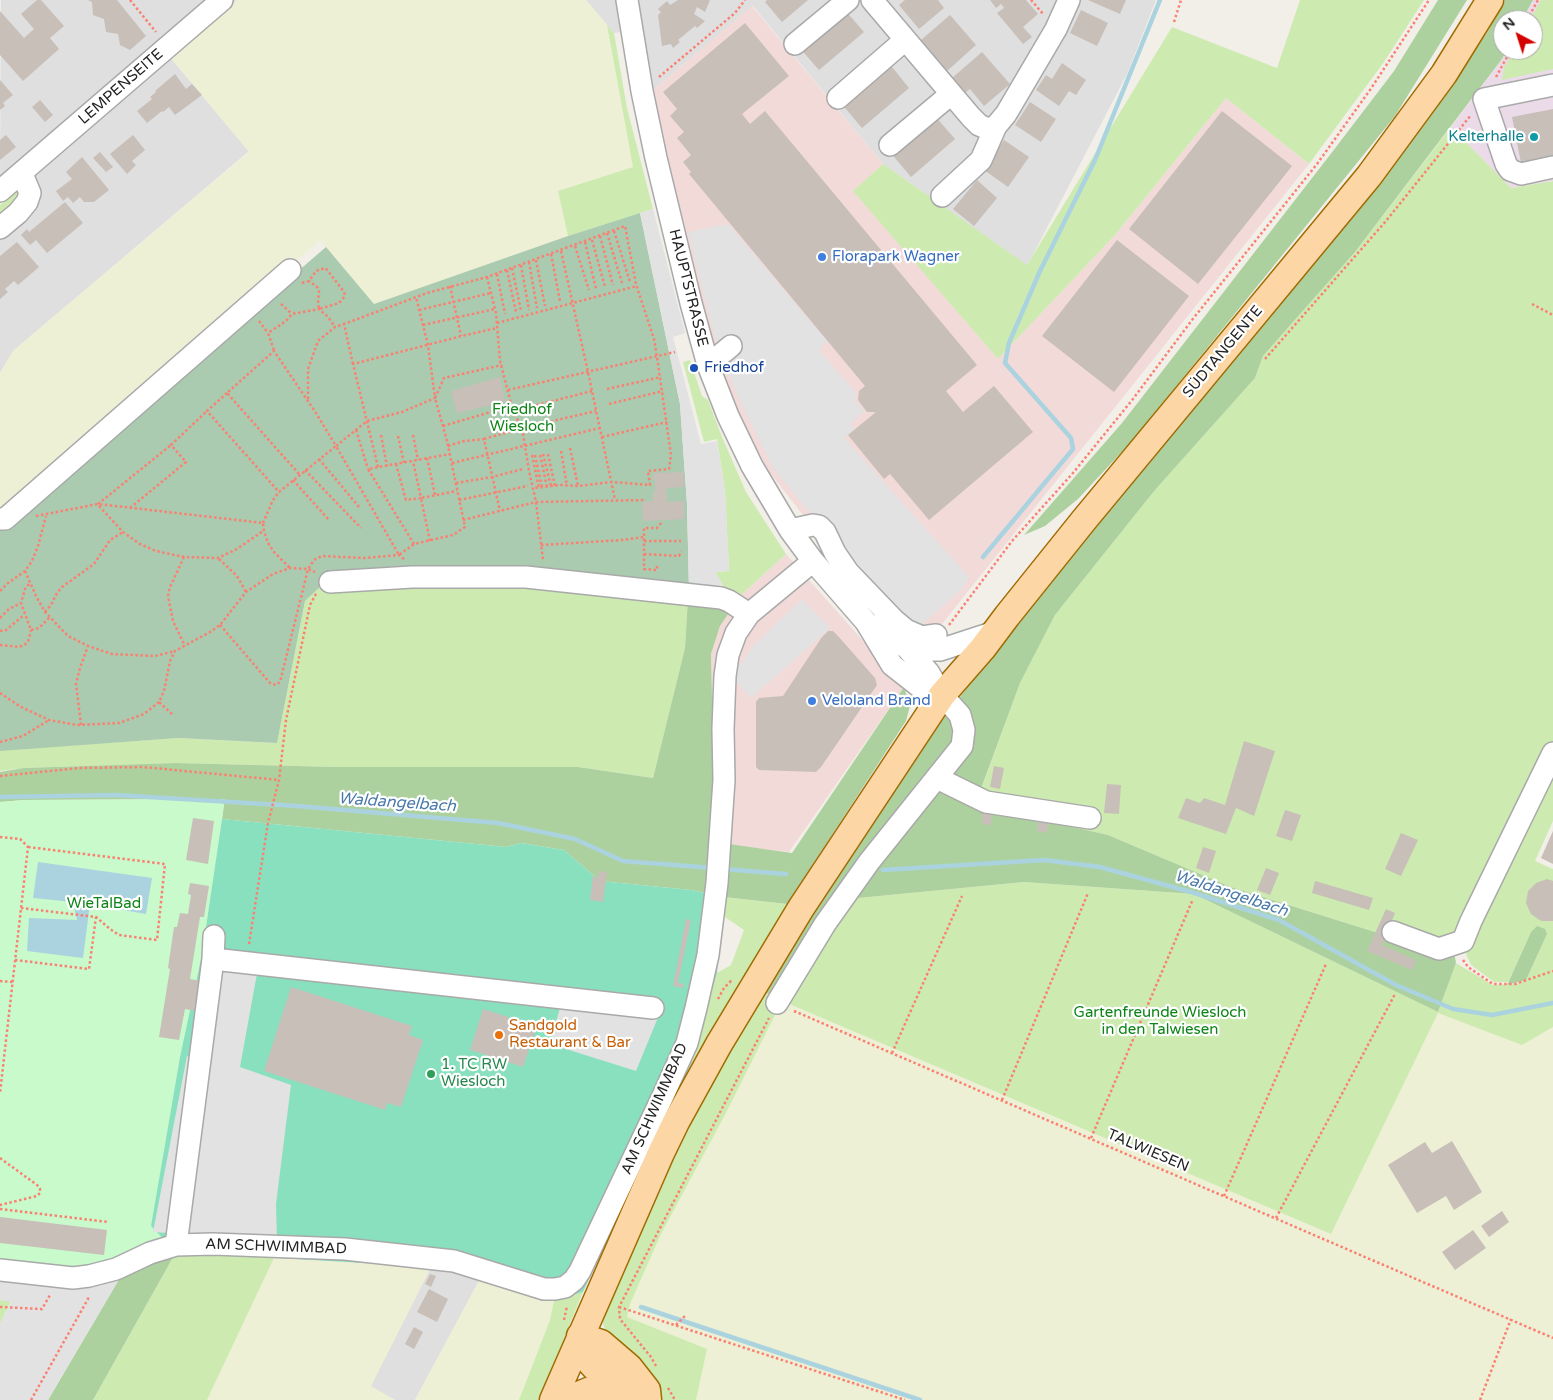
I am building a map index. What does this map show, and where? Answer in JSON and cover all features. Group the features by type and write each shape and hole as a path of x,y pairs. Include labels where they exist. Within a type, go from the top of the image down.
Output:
{"main road":[{"name":"SÜDTANGENTE","path":"553,1400 676,1122 801,908 942,695 984,648 1084,520 1369,176 1444,74 1490,0"},
{"path":"580,1336 600,1343 629,1368 647,1390 656,1391"},
{"path":"580,1336 583,1350 589,1361 600,1373 626,1393"},
{"path":"567,1400 588,1391 626,1393"}],"street":[{"name":"LEMPENSEITE","path":"0,191 222,0"},
{"name":"HAUPTSTRASSE","path":"627,0 642,91 688,293 708,365 728,416 752,466 790,530 813,561 866,622 892,665 920,687 942,695"},
{"path":"795,44 848,0"},
{"path":"872,0 978,125 988,129 996,126"},
{"path":"942,196 981,160 996,126 1006,114 1056,29 1069,0"},
{"path":"838,98 905,40"},
{"path":"1553,85 1484,100 1506,164 1510,170 1521,174 1553,167"},
{"path":"890,145 950,94"},
{"path":"0,228 18,213 27,202 30,193 26,181 21,174"},
{"path":"0,519 5,519 294,278"},
{"path":"708,365 731,346"},
{"path":"790,530 812,525 819,526 834,553 848,572 894,620 906,630 922,637 936,635"},
{"name":"AM SCHWIMMBAD","path":"0,1270 73,1278 116,1269 176,1245 213,1244 345,1249 454,1261 544,1289 564,1287 574,1280 580,1271 686,1043 708,955 717,883 724,780 723,729 725,676 728,655 749,614 813,561"},
{"path":"330,582 412,577 526,577 721,598 749,614"},
{"name":"HAUPTSTRASSE","path":"866,622 907,648 929,673 942,695"},
{"path":"907,648 940,650 995,632"},
{"path":"777,1003 825,924 869,862 962,746 964,730 960,715 942,695"},
{"path":"1394,932 1439,949 1463,941 1553,753"},
{"path":"937,778 986,802 1090,818"},
{"path":"176,1245 213,958 214,936"},
{"path":"213,958 653,1008"}],"path":[{"path":"130,0 168,46"},
{"path":"642,91 734,13 745,0"},
{"path":"1174,22 1180,0"},
{"path":"936,635 946,628 962,610 1012,541 1073,473 1133,399 1210,298 1317,164 1370,90 1429,0"},
{"path":"1265,359 1386,221 1454,134 1484,100 1506,60"},
{"path":"308,401 308,369 318,341 335,327 416,297 487,277 536,260 625,226 637,286 654,339 671,456 669,469 648,470 650,485 612,482 533,488"},
{"path":"614,231 630,282"},
{"path":"607,234 622,283"},
{"path":"600,236 613,285"},
{"path":"592,239 605,287"},
{"path":"585,242 596,289"},
{"path":"575,246 589,290"},
{"path":"561,251 615,500"},
{"path":"551,254 560,301"},
{"path":"536,260 545,306"},
{"path":"529,262 537,308"},
{"path":"521,265 528,310"},
{"path":"268,333 286,321 292,314 339,304 345,296 344,292 324,268 316,271 309,282"},
{"path":"512,268 521,312"},
{"path":"507,270 516,312"},
{"path":"497,273 505,314"},
{"path":"487,277 495,309 502,365 513,411 522,428 526,445 542,544 644,537"},
{"path":"294,278 309,282 317,288 319,291 319,308 335,327"},
{"path":"450,286 461,336"},
{"path":"497,323 637,286"},
{"path":"420,310 491,293"},
{"path":"220,625 270,683 276,685 280,682 308,569 314,560 322,556 364,558 399,555 414,544 452,535 464,527 452,463 436,398 428,344 416,297"},
{"path":"275,306 281,304 284,299"},
{"path":"281,304 292,314"},
{"path":"1532,304 1553,316"},
{"path":"424,325 495,309"},
{"path":"260,315 259,323 268,333 274,351 336,446 399,555 409,564 412,577"},
{"path":"344,324 378,467"},
{"path":"353,364 497,328"},
{"path":"98,504 171,445 274,351"},
{"path":"508,390 675,352"},
{"path":"290,568 274,552 268,543 264,531 264,523 273,500 279,492 367,421 402,412 436,398 444,378 502,365"},
{"path":"607,389 660,378"},
{"path":"513,411 592,391"},
{"path":"609,404 662,391"},
{"path":"227,393 299,474"},
{"path":"443,426 512,406"},
{"path":"207,411 279,492"},
{"path":"448,446 596,411"},
{"path":"602,437 667,422"},
{"path":"452,463 600,428"},
{"path":"356,430 368,469 414,544"},
{"path":"413,435 418,460"},
{"path":"381,436 387,466"},
{"path":"398,436 404,463"},
{"path":"484,439 500,511"},
{"path":"130,508 186,462 171,445"},
{"path":"570,448 578,486"},
{"path":"561,451 567,486"},
{"path":"368,469 450,454"},
{"path":"548,454 553,486"},
{"path":"533,455 541,487"},
{"path":"547,487 542,455 553,486"},
{"path":"427,458 435,495"},
{"path":"319,459 359,507"},
{"path":"413,461 430,541"},
{"path":"396,464 406,500 457,491"},
{"path":"456,483 523,469"},
{"path":"305,470 361,528"},
{"path":"293,480 329,520"},
{"path":"459,500 528,486"},
{"path":"463,520 536,502 646,500"},
{"path":"98,504 123,532 140,544 156,551 184,557 218,558 237,549 264,531"},
{"path":"0,591 25,570 32,561 46,516 98,504 264,523"},
{"path":"657,566 657,570 644,569 644,528 657,528 662,522"},
{"path":"45,612 62,587 94,564 110,540 123,532"},
{"path":"644,541 680,541"},
{"path":"644,554 679,556 681,551"},
{"path":"184,557 170,587 168,596 173,621 185,646"},
{"path":"218,558 237,576 246,592"},
{"path":"25,570 30,584 45,612 68,636 88,646 112,654 155,656 175,652 210,632 220,625 246,592 273,574 290,568 308,569"},
{"path":"246,963 268,822 279,780 286,720 310,605 318,592 330,582"},
{"path":"0,645 19,647 28,642 31,630 21,603 25,589 30,584"},
{"path":"0,618 9,609 21,603"},
{"path":"0,631 6,630 24,615"},
{"path":"31,630 39,628 49,618"},
{"path":"81,725 76,684 88,646"},
{"path":"0,693 21,707 49,720 81,725 119,723 144,714 159,702 164,691 170,661 175,652"},
{"path":"159,702 172,714"},
{"path":"0,742 23,736 49,720"},
{"path":"0,776 80,768 143,767 279,780"},
{"path":"0,837 20,839 28,847 165,864 157,940 119,935 96,917 21,908"},
{"path":"0,1093 28,847"},
{"path":"1002,1100 1088,893"},
{"path":"892,1053 962,896"},
{"path":"1091,1138 1193,899"},
{"path":"15,960 89,969 96,917"},
{"path":"1463,941 1460,956 1468,967 1493,984 1515,984 1553,971"},
{"path":"1224,1196 1326,964"},
{"path":"0,981 13,982"},
{"path":"1276,1218 1395,994"},
{"path":"660,1373 651,1356 620,1319 619,1307 777,1003"},
{"name":"TALWIESEN","path":"777,1003 1553,1338"},
{"path":"0,1158 37,1185 40,1193 37,1196 0,1205"},
{"path":"0,1209 108,1222"},
{"path":"31,1400 88,1298 88,1276"},
{"path":"0,1307 42,1309 61,1277"},
{"path":"619,1307 905,1400"},
{"path":"676,1325 685,1316"},
{"path":"1480,1400 1511,1319"},
{"path":"656,1391 675,1400"}],"shaded area":[{"path":"1,0 237,0 170,57 249,151 13,351 0,373 0,236 34,200 0,179"},
{"path":"586,0 1156,0 1127,74 1027,266 883,164 753,6 652,91 642,29 614,33"},
{"path":"1533,0 1553,0 1553,181 1511,188 1451,127 1501,60 1543,60 1543,10 1528,10"},
{"path":"752,6 883,164 854,191 998,359 1115,235 1226,98 1309,164 938,629 922,637 829,548 770,473 724,386 700,310 652,91"},
{"path":"653,209 685,333 673,337 701,444 717,441 725,491 729,571 715,572 723,585 689,589 687,504 680,404 640,213"},
{"path":"728,224 827,341 819,350 856,393 855,401 864,411 850,424 854,429 844,438 969,577 962,589 917,629 858,571 773,468 738,397 716,342 688,232"},
{"path":"786,554 904,687 789,852 729,845 713,739 711,654 720,626 730,609 740,596"},
{"path":"802,599 830,628 751,698 732,677 754,645"},
{"path":"217,963 258,968 240,1067 291,1085 276,1204 277,1240 153,1232 187,1056 197,1059"},
{"path":"561,1004 659,1015 636,1071 550,1044"},
{"path":"431,1267 480,1279 415,1400 395,1400 370,1387"},
{"path":"0,1276 121,1276 48,1400 0,1400 0,1324 11,1302 0,1300"}],"green space":[{"path":"237,0 586,0 607,25 633,167 558,191 568,236 374,304 320,240 34,489 9,507 0,508 0,373 13,351 249,152 170,57"},
{"path":"1300,0 1424,0 1384,62 1309,164 1226,98 1115,235 998,359 853,191 883,164 1027,265 1172,27 1277,68"},
{"path":"1438,0 1467,0 1395,116 1131,442 1078,499 1045,526 1024,535 1122,423 1333,151 1394,71"},
{"path":"1505,0 1533,0 1528,10 1500,10"},
{"path":"1541,0 1553,0 1553,69 1502,80 1504,68 1508,60 1543,60 1543,10 1536,10"},
{"path":"1493,22 1493,60 1501,60 1355,252 1263,356 1255,378 1155,490 1055,615 1020,683 975,805 1108,835 1231,887 1455,957 1456,963 1438,1012 1194,894 1024,882 848,899 782,1001 763,991 817,905 940,723 1017,623 1397,155 1487,33"},
{"path":"607,25 614,33 627,108 653,209 568,236 558,191 633,167"},
{"path":"1451,127 1511,188 1553,181 1553,745 1468,920 1455,957 1231,887 1108,835 975,806 1020,683 1055,615 1155,490 1255,378 1263,356 1355,252"},
{"path":"18,190 16,204 0,216 0,205"},
{"name":"Friedhof Wiesloch","path":"640,213 680,404 687,504 689,589 335,573 305,601 277,743 178,738 0,751 0,520 15,515 326,247 374,304 568,236"},
{"path":"690,360 702,396 708,400 746,492 786,554 740,596 721,588 723,585 715,572 729,571 725,491 717,439 704,442 683,362"},
{"path":"335,573 688,598 685,648 653,778 578,767 336,767 179,763 23,768 0,771 0,751 16,749 178,738 277,743 305,601"},
{"path":"730,593 740,596 720,626 711,654 713,739 729,844 792,853 904,687 910,706 906,721 787,904 724,897 691,890 600,881 564,850 521,843 506,847 222,819 224,799 25,800 0,802 0,772 23,768 176,763 336,767 578,767 653,778 685,648 688,598"},
{"name":"Gartenfreunde Wiesloch in den Talwiesen","path":"1553,760 1553,821 1535,861 1553,869 1553,1027 1522,1045 1438,1013 1331,1234 782,1001 848,899 1024,882 1194,894 1438,1012 1456,963 1493,985 1515,984 1526,980 1547,934 1531,932 1508,982 1494,982 1471,965 1466,954 1469,937"},
{"name":"WieTalBad","path":"225,799 202,954 180,1057 151,1226 176,1252 121,1276 0,1276 0,802 25,800"},
{"name":"1. TC RW Wiesloch","path":"222,819 506,847 521,843 564,850 600,881 691,890 724,897 717,973 679,1090 583,1292 554,1300 431,1267 176,1252 151,1226 180,1057 202,954"},
{"path":"724,897 787,904 679,1090 717,973 731,965 744,930 722,915"},
{"path":"1537,926 1545,929 1547,934 1526,980 1507,985 1531,932"},
{"path":"763,991 782,1001 726,1113 661,1234 630,1304 627,1317 707,1349 696,1400 661,1400 650,1379 609,1336 603,1325 603,1315 682,1139"},
{"path":"782,1001 1331,1234 1438,1012 1522,1045 1553,1027 1553,1400 696,1400 707,1349 626,1318 630,1304 661,1234 726,1113"},
{"path":"176,1252 274,1258 207,1400 93,1400"},
{"path":"176,1252 93,1400 48,1400 121,1276"},
{"path":"274,1258 431,1267 371,1386 395,1400 207,1400"},
{"path":"480,1279 554,1300 550,1320 519,1400 415,1400"},
{"path":"583,1292 539,1400 519,1400 550,1320 554,1300"},
{"path":"0,1300 11,1301 0,1324"}],"water":[{"path":"38,862 152,878 146,914 90,904 83,958 27,951 29,918 77,920 73,902 33,898"}],"building":[{"path":"37,0 41,0 64,26 50,38 59,49 23,81 0,55 0,11 24,38 34,29 21,14"},
{"path":"88,0 117,0 146,36 130,50 120,45 118,34 106,32 104,19 93,15 92,2"},
{"path":"678,0 710,0 705,12 697,7 694,14 705,21 697,28 695,26 678,40 680,42 673,48 671,44 662,46 658,15 661,12 658,9 667,1 670,5"},
{"path":"767,0 808,0 782,22 765,2"},
{"path":"905,0 938,0 944,8 919,29 899,5"},
{"path":"990,0 1026,0 1038,14 1023,27 1032,37 1023,44 997,13 1004,8 1001,4 996,8"},
{"path":"1088,0 1126,0 1120,14"},
{"path":"844,9 864,32 819,70 799,47"},
{"path":"1081,10 1108,23 1097,46 1070,33"},
{"path":"950,15 976,45 947,71 921,40"},
{"path":"745,23 789,76 742,114 750,124 765,111 977,365 946,391 963,412 994,386 1033,432 929,520 890,474 884,479 848,435 876,412 867,412 858,400 859,391 865,386 689,174 691,172 683,162 691,155 677,138 684,132 670,116 677,109 663,92"},
{"path":"982,52 1010,84 984,106 970,89 965,93 952,78"},
{"path":"888,62 909,88 862,128 840,102"},
{"path":"1062,63 1086,80 1076,95 1069,91 1059,106 1036,90 1046,75 1052,79"},
{"path":"175,74 186,89 192,84 202,95 175,115 169,107 147,123 137,111 152,99 150,97 155,91"},
{"path":"0,80 13,95 3,103 5,106 0,110"},
{"path":"40,100 53,115 45,122 32,107"},
{"path":"1030,102 1056,119 1041,142 1015,125"},
{"name":"Kelterhalle","path":"1553,109 1553,157 1521,163 1512,117"},
{"path":"1222,111 1292,166 1198,284 1129,229"},
{"path":"934,115 955,139 911,177 890,152"},
{"path":"6,135 16,147 0,160 0,140"},
{"path":"133,135 145,150 132,161 136,165 127,174 110,154"},
{"path":"1004,140 1029,157 1008,187 984,170"},
{"path":"100,152 113,167 106,172 93,158"},
{"path":"82,157 109,190 94,202 84,202 80,197 73,203 68,197 63,201 56,191 72,179 66,172"},
{"path":"977,180 997,198 974,226 953,209"},
{"path":"65,202 83,223 47,253 36,240 30,245 21,235 27,229 29,232"},
{"path":"1117,240 1189,296 1114,392 1042,336"},
{"path":"17,242 39,267 18,285 14,281 5,289 8,292 0,299 0,256"},
{"path":"500,377 505,402 457,413 451,391"},
{"path":"683,472 684,487 666,488 667,502 684,501 684,519 643,521 642,502 653,501 653,493 655,492 653,473"},
{"name":"Veloland Brand","path":"828,631 833,631 838,636 875,678 877,685 816,772 759,770 756,767 756,702 759,698 783,696 822,637"},
{"path":"1244,741 1275,751 1254,816 1236,808 1226,834 1178,818 1186,798 1200,803 1204,798 1225,805"},
{"path":"994,766 1004,768 1000,789 990,787"},
{"path":"1107,784 1121,785 1119,814 1104,813"},
{"path":"982,810 992,811 991,825 982,824"},
{"path":"1285,810 1301,815 1292,841 1276,836"},
{"path":"1039,817 1049,818 1047,833 1037,831"},
{"path":"193,818 214,821 208,864 186,860"},
{"path":"1553,831 1553,864 1541,858"},
{"path":"1401,833 1418,840 1401,876 1385,869"},
{"path":"1203,847 1216,851 1209,873 1196,868"},
{"path":"1266,868 1279,873 1270,895 1257,890"},
{"path":"599,871 607,872 603,902 590,900 593,876 598,877"},
{"path":"1547,879 1553,881 1553,921 1541,921 1531,914 1526,903 1528,891 1536,883"},
{"path":"1315,881 1373,898 1369,910 1312,893"},
{"path":"190,883 209,886 204,917 200,917 190,979 206,982 197,1011 185,1009 179,1040 159,1037 170,969 168,968 174,927 177,927 180,913 188,914 191,895 188,894"},
{"path":"1386,909 1395,913 1382,945 1416,960 1412,970 1367,951"},
{"path":"686,919 691,920 678,983 684,984 683,988 673,986"},
{"path":"291,987 412,1026 409,1035 423,1040 401,1107 387,1103 385,1110 264,1071"},
{"path":"483,1009 537,1026 523,1067 470,1050"},
{"path":"1452,1141 1482,1192 1454,1210 1446,1196 1417,1213 1388,1165 1425,1142 1432,1153"},
{"path":"1502,1211 1509,1222 1489,1237 1481,1226"},
{"path":"0,1217 107,1230 104,1255 0,1243"},
{"path":"1473,1230 1486,1248 1455,1270 1442,1252"},
{"path":"430,1274 436,1276 431,1287 425,1284"},
{"path":"429,1289 448,1299 437,1322 417,1312"},
{"path":"414,1327 423,1332 414,1349 405,1344"}],"waterway":[{"path":"983,557 1073,449 1071,438 1005,363 1009,343 1040,271 1095,160 1160,0"},
{"name":"Waldangelbach","path":"0,797 116,795 297,806 498,823 575,839 623,861 713,868"},
{"name":"Waldangelbach","path":"883,870 1044,860 1100,867 1191,892 1279,920 1396,985 1453,1009 1492,1015 1553,1003"},
{"name":"Waldangelbach","path":"723,869 786,874"},
{"path":"641,1307 920,1400"}],"place":[{"name":"Kelterhalle","path":"1534,137"},
{"name":"Florapark Wagner","path":"822,257"},
{"name":"Friedhof","path":"694,368"},
{"name":"Veloland Brand","path":"812,701"},
{"name":"Sandgold Restaurant & Bar","path":"499,1035"},
{"name":"1. TC RW Wiesloch","path":"431,1074"}]}
